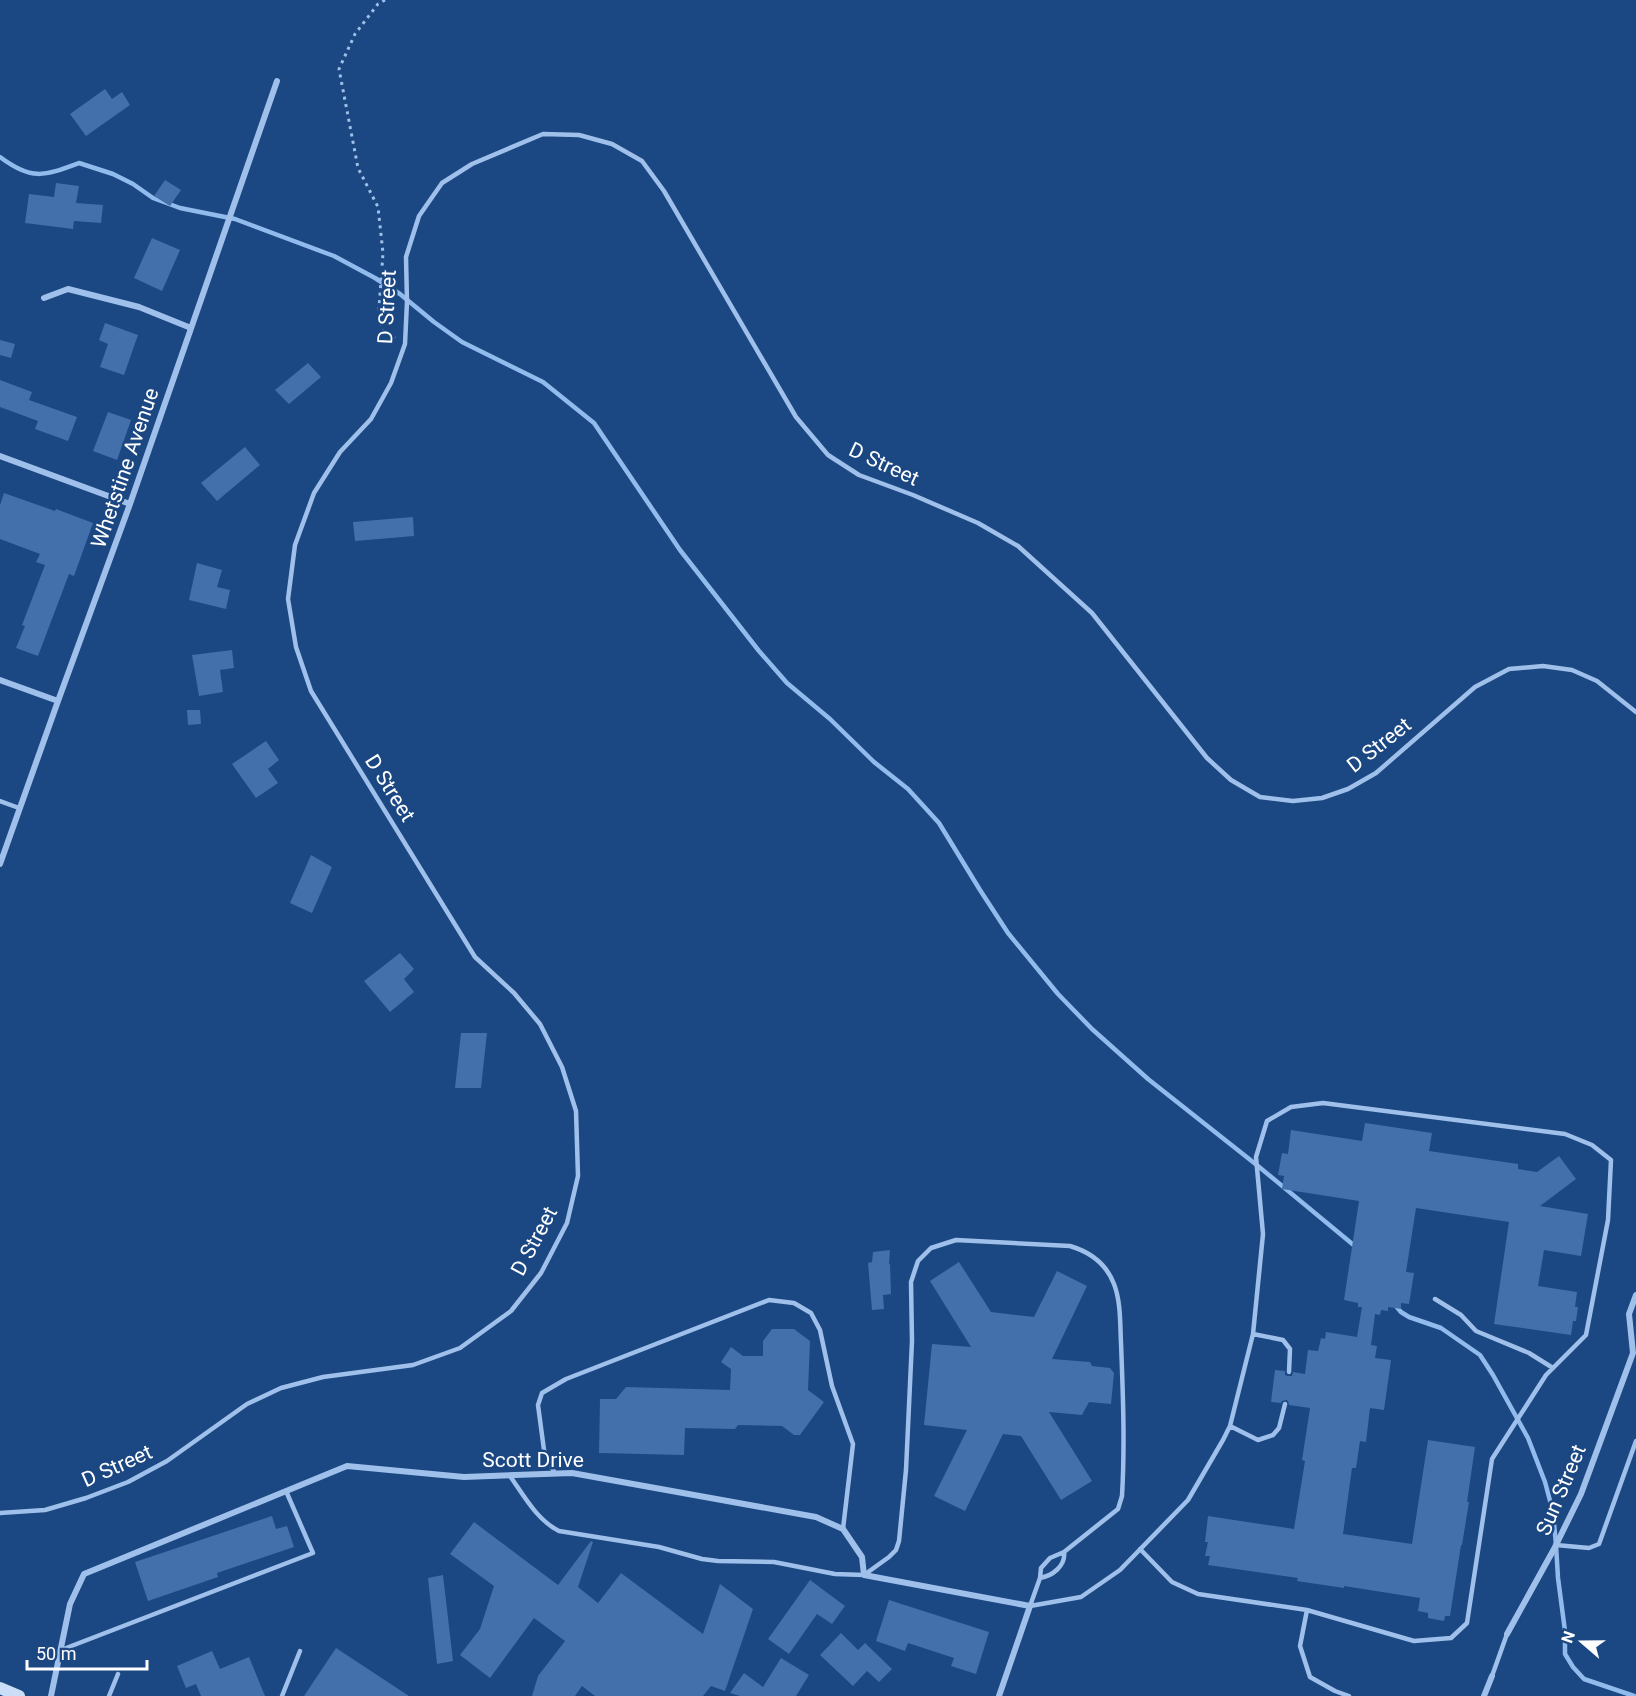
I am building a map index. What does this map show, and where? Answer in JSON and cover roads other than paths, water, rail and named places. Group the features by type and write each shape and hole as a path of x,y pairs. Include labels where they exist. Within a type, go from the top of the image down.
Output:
{"street":[{"name":"Whetstine Avenue","path":"0,864 130,504 277,81"},
{"path":"44,298 68,289 139,307 191,328"},
{"path":"0,456 130,504"},
{"path":"0,680 58,701"},
{"path":"1634,1356 1629,1314 1636,1295"},
{"name":"Sun Street","path":"1507,1634 1581,1494 1634,1356"},
{"name":"Scott Drive","path":"51,1696 70,1604 84,1575 347,1466 464,1477 572,1473 816,1516 843,1529"},
{"path":"843,1529 862,1557 864,1575 1030,1606 999,1696"},
{"path":"1484,1696 1491,1676"},
{"path":"0,1688 19,1696"}],"lane":[{"name":"D Street","path":"0,1513 45,1509 86,1498 128,1482 167,1461 247,1404 281,1388 323,1377 413,1365 460,1348 511,1311 541,1273 567,1223 578,1176 578,1166 576,1111 562,1067 540,1024 514,993 475,957 311,691 296,647 288,599 295,545 314,493 340,452 371,418 391,383 405,344 406,257 419,216 442,183 472,164 543,134 579,135 612,144 642,161 664,191 796,417 828,455 859,475 978,523 1018,546 1092,613 1207,758 1231,780 1260,796 1293,801 1322,798 1348,789 1376,773 1475,687 1509,669 1543,666 1572,670 1597,681 1636,712"},
{"path":"0,801 19,808"},
{"path":"510,1476 536,1513 550,1527 559,1531 659,1547 702,1559 774,1562 835,1574 864,1575 896,1550 898,1541 907,1458 912,1341 911,1282 918,1261 931,1248 956,1240 1070,1246 1086,1251 1102,1263 1114,1283 1119,1305 1123,1393 1122,1496 1118,1509 1064,1552 1050,1558 1041,1568 1040,1578 1030,1606 1081,1597 1120,1570 1140,1549 1188,1500 1230,1426 1253,1334 1263,1234 1256,1157 1267,1121 1291,1107 1323,1103 1565,1134 1592,1145 1611,1160 1608,1220 1586,1335 1546,1375 1492,1459 1467,1623 1451,1638 1414,1641 1306,1610 1198,1594 1172,1582 1140,1549"},
{"path":"1435,1299 1461,1316 1476,1331 1529,1353 1553,1368"},
{"path":"555,1474 544,1450 538,1405 542,1393 566,1380 769,1300 794,1303 811,1313 820,1330 832,1386 852,1444 843,1529"},
{"path":"1253,1334 1283,1340 1290,1349 1289,1372"},
{"path":"1230,1426 1258,1440 1273,1435 1278,1428 1285,1404"},
{"path":"1556,1545 1589,1548 1599,1544 1636,1442"},
{"path":"61,1650 313,1553 286,1491"},
{"path":"1040,1578 1051,1575 1063,1563 1064,1552"},
{"path":"1306,1610 1300,1646 1310,1677 1349,1696"},
{"path":"1491,1676 1507,1634"},
{"path":"282,1696 300,1651"},
{"path":"109,1696 118,1674"}],"waterway":[{"path":"0,157 21,170 38,174 79,163 113,174 153,198 180,208 235,219 334,256 400,294 462,342 543,382 594,423 680,550 787,683 830,719 874,762 908,789 939,823 1008,933 1058,994 1092,1029 1148,1079 1356,1247"},
{"path":"1395,1305 1409,1317 1441,1328 1480,1355 1493,1375 1528,1438 1545,1482 1553,1512 1565,1631 1565,1654 1584,1679 1634,1696"}]}
